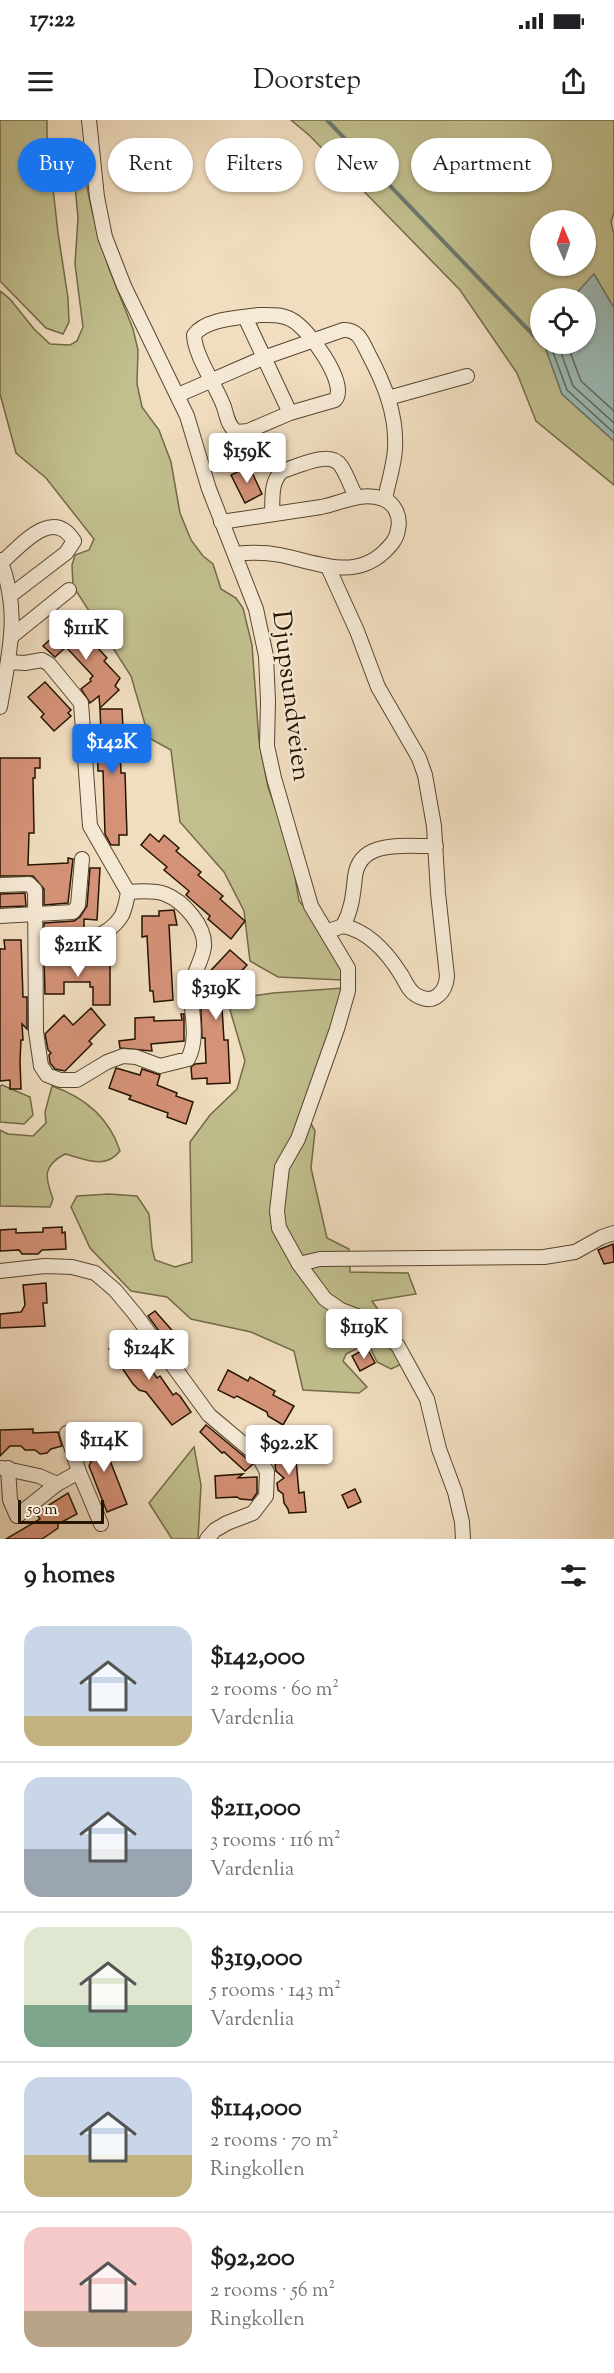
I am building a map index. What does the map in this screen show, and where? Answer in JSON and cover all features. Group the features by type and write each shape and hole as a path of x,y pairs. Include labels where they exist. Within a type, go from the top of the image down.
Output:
{"street":[{"name":"Djupsundveien","path":"89,120 101,220 113,261 178,395 221,522 256,609 262,632 268,677 267,746 270,763 311,906 328,931 348,969 348,990 298,1139 282,1167 277,1211 283,1238 299,1264 326,1299 341,1310 380,1328 398,1346 427,1399 440,1449 455,1492 462,1522 463,1539"},
{"path":"280,316 290,319 314,340 339,386 338,397 330,402 290,413 248,430 234,431 196,348 194,335 202,327 245,317 280,316"},
{"path":"245,317 290,413"},
{"path":"178,395 263,358 314,340 343,330 356,333 382,380 394,424 394,450 385,499"},
{"path":"388,398 467,376"},
{"path":"272,514 273,486 282,471 322,459 336,461 356,497"},
{"path":"221,522 325,506 356,497 385,499 393,506 399,522 398,532 392,544 379,556 363,565 347,569 328,567 263,552 235,554"},
{"path":"0,706 14,621 11,595 1,561 40,530 57,526 66,530 74,541 66,553 11,595"},
{"path":"328,567 357,631 378,687 419,758 430,795 447,976 446,987 441,995 433,998 417,996 377,944 344,926 328,931"},
{"path":"12,636 69,590"},
{"path":"8,662 25,663 42,660 49,664 81,703 90,826 128,892 122,914 104,934 77,942 37,945"},
{"path":"344,926 350,913 355,873 368,851 382,847 436,846"},
{"path":"0,916 73,912 78,905 82,860"},
{"path":"0,885 29,884 34,890 37,945 36,1032 41,1066 47,1075 60,1080 77,1080 107,1062 123,1056 160,1066 188,1059 195,1039 191,989 204,946 199,925 177,901 164,893 128,892"},
{"path":"299,1264 320,1259 544,1257 575,1252 602,1236 614,1233"},
{"path":"0,1271 45,1266 72,1267 95,1273 115,1290 135,1314 208,1415 259,1457 267,1472 266,1496 253,1513 215,1530 207,1539"},
{"path":"67,1433 79,1473 101,1524"},
{"path":"57,1484 39,1476 4,1468 10,1500 17,1516 57,1484 79,1473"}],"shaded area":[{"path":"0,120 47,120 47,138 18,138 18,192 53,192 68,298 69,322 63,334 46,328 0,281"},
{"path":"291,120 614,120 614,213 611,222 614,234 614,308 595,276 596,210 530,210 530,276 592,276 581,288 530,288 530,354 548,354 562,394 614,441 614,485 536,421 517,373 460,290 365,192 399,192 399,138 315,138 315,141"},
{"path":"76,192 88,192 108,266 133,329 138,350 137,384 142,407 159,430 171,462 180,513 191,540 203,556 213,564 221,589 236,598 243,608 252,645 259,741 268,787 290,847 299,901 330,936 342,954 342,980 278,977 250,961 244,911 224,872 180,822 171,750 149,738 131,676 73,586 72,565 75,555 89,550 94,539 46,478 16,453 0,394 0,291 50,344 70,345 77,341 83,327 75,264 78,218"},
{"path":"343,988 309,1120 315,1131 311,1168 327,1238 349,1249 350,1272 408,1273 416,1294 372,1301 409,1354 402,1364 391,1369 377,1362 368,1343 346,1354 343,1361 367,1387 359,1393 303,1390 294,1351 251,1332 191,1319 167,1297 131,1291 90,1248 71,1207 77,1196 109,1194 137,1196 149,1214 155,1260 175,1267 192,1262 190,1142 210,1115 237,1089 245,1061 230,1010 239,998"},
{"path":"0,1086 30,1097 33,1115 24,1124 0,1122"},
{"path":"52,1086 75,1096 94,1110 109,1128 120,1151 114,1157 102,1162 65,1154 58,1158 52,1163 47,1173 53,1199 50,1207 0,1206 0,1130 8,1134 33,1136 46,1123 45,1112"},
{"path":"194,1447 201,1485 198,1539 172,1539 149,1503"}],"water":[{"path":"592,276 595,276 614,308 614,441 562,394 548,354 596,354 596,288 581,288"}],"building":[{"path":"249,466 262,494 245,503 231,475"},
{"path":"75,617 88,632 85,634 107,658 104,661 120,678 115,686 119,690 100,708 99,696 90,703 81,689 91,681 93,676 66,647 55,657 43,646"},
{"path":"45,682 71,710 68,713 71,716 54,731 41,717 44,714 28,697"},
{"path":"100,709 122,709 123,728 119,728 121,773 125,773 127,835 119,835 119,845 111,845 105,834 103,771 98,771 97,733 101,732"},
{"path":"0,758 40,758 40,768 35,768 35,778 33,778 34,833 29,833 28,865 68,863 68,858 73,859 68,903 44,905 44,889 33,876 0,876"},
{"path":"150,834 159,842 164,835 179,848 176,851 201,872 198,875 223,896 220,899 245,921 231,939 186,895 189,891 164,870 167,867 141,845"},
{"path":"90,868 100,868 97,920 84,919 84,931 44,932 44,923 74,921 80,917 87,906"},
{"path":"25,893 26,906 0,907 0,894"},
{"path":"174,910 177,925 169,925 173,1000 154,1002 153,991 150,991 147,936 142,937 142,916 159,916 159,911"},
{"path":"4,940 21,940 23,997 27,997 27,1029 22,1024 21,1089 10,1089 10,1080 0,1081 0,949 5,949"},
{"path":"230,950 247,965 207,1008 222,1008 224,1040 228,1040 230,1083 207,1084 207,1078 192,1079 191,1067 195,1064 206,1063 205,1038 202,1038 200,987 202,980"},
{"path":"44,959 87,960 87,964 110,964 110,1005 93,1005 93,987 90,987 90,982 64,982 64,994 45,994"},
{"path":"91,1008 105,1025 89,1041 92,1044 65,1071 55,1069 50,1063 51,1053 48,1050 45,1034 64,1015 73,1025"},
{"path":"181,1014 184,1014 184,1041 151,1044 152,1051 120,1048 119,1041 135,1039 135,1018 154,1017 154,1021 182,1020"},
{"path":"116,1068 140,1075 142,1069 160,1075 157,1085 177,1093 176,1096 193,1102 186,1124 167,1117 168,1113 129,1099 131,1096 109,1088"},
{"path":"62,1227 62,1233 65,1232 66,1249 42,1250 38,1254 22,1254 19,1250 0,1251 0,1230 16,1229 16,1233 43,1232 43,1228"},
{"path":"613,1244 614,1262 604,1264 598,1250"},
{"path":"46,1283 47,1303 43,1303 45,1326 0,1328 0,1314 21,1312 25,1305 23,1285"},
{"path":"155,1311 184,1344 174,1352 148,1316"},
{"path":"128,1336 157,1378 160,1376 173,1395 176,1393 180,1396 191,1412 172,1425 146,1392 139,1390 133,1384 109,1349"},
{"path":"367,1348 375,1363 360,1371 352,1356"},
{"path":"228,1370 248,1381 250,1377 275,1391 273,1395 294,1406 283,1425 268,1416 267,1412 237,1396 234,1398 218,1390"},
{"path":"206,1425 253,1464 245,1471 224,1452 222,1453 200,1432"},
{"path":"33,1429 33,1433 58,1432 62,1446 40,1454 35,1450 25,1450 21,1446 10,1446 0,1456 0,1430"},
{"path":"104,1434 111,1451 107,1453 127,1504 107,1512 89,1466 91,1462 83,1442"},
{"path":"294,1438 299,1493 304,1492 306,1512 289,1513 283,1494 278,1490 277,1483 284,1478 276,1471 275,1465 278,1460 274,1451 277,1440"},
{"path":"243,1474 238,1478 257,1477 257,1493 252,1500 237,1497 216,1498 215,1476"},
{"path":"355,1489 361,1502 348,1508 342,1495"},
{"path":"68,1493 77,1514 58,1524 58,1528 42,1539 6,1539 40,1519 36,1513"}],"waterway":[{"path":"327,120 530,332"}]}
